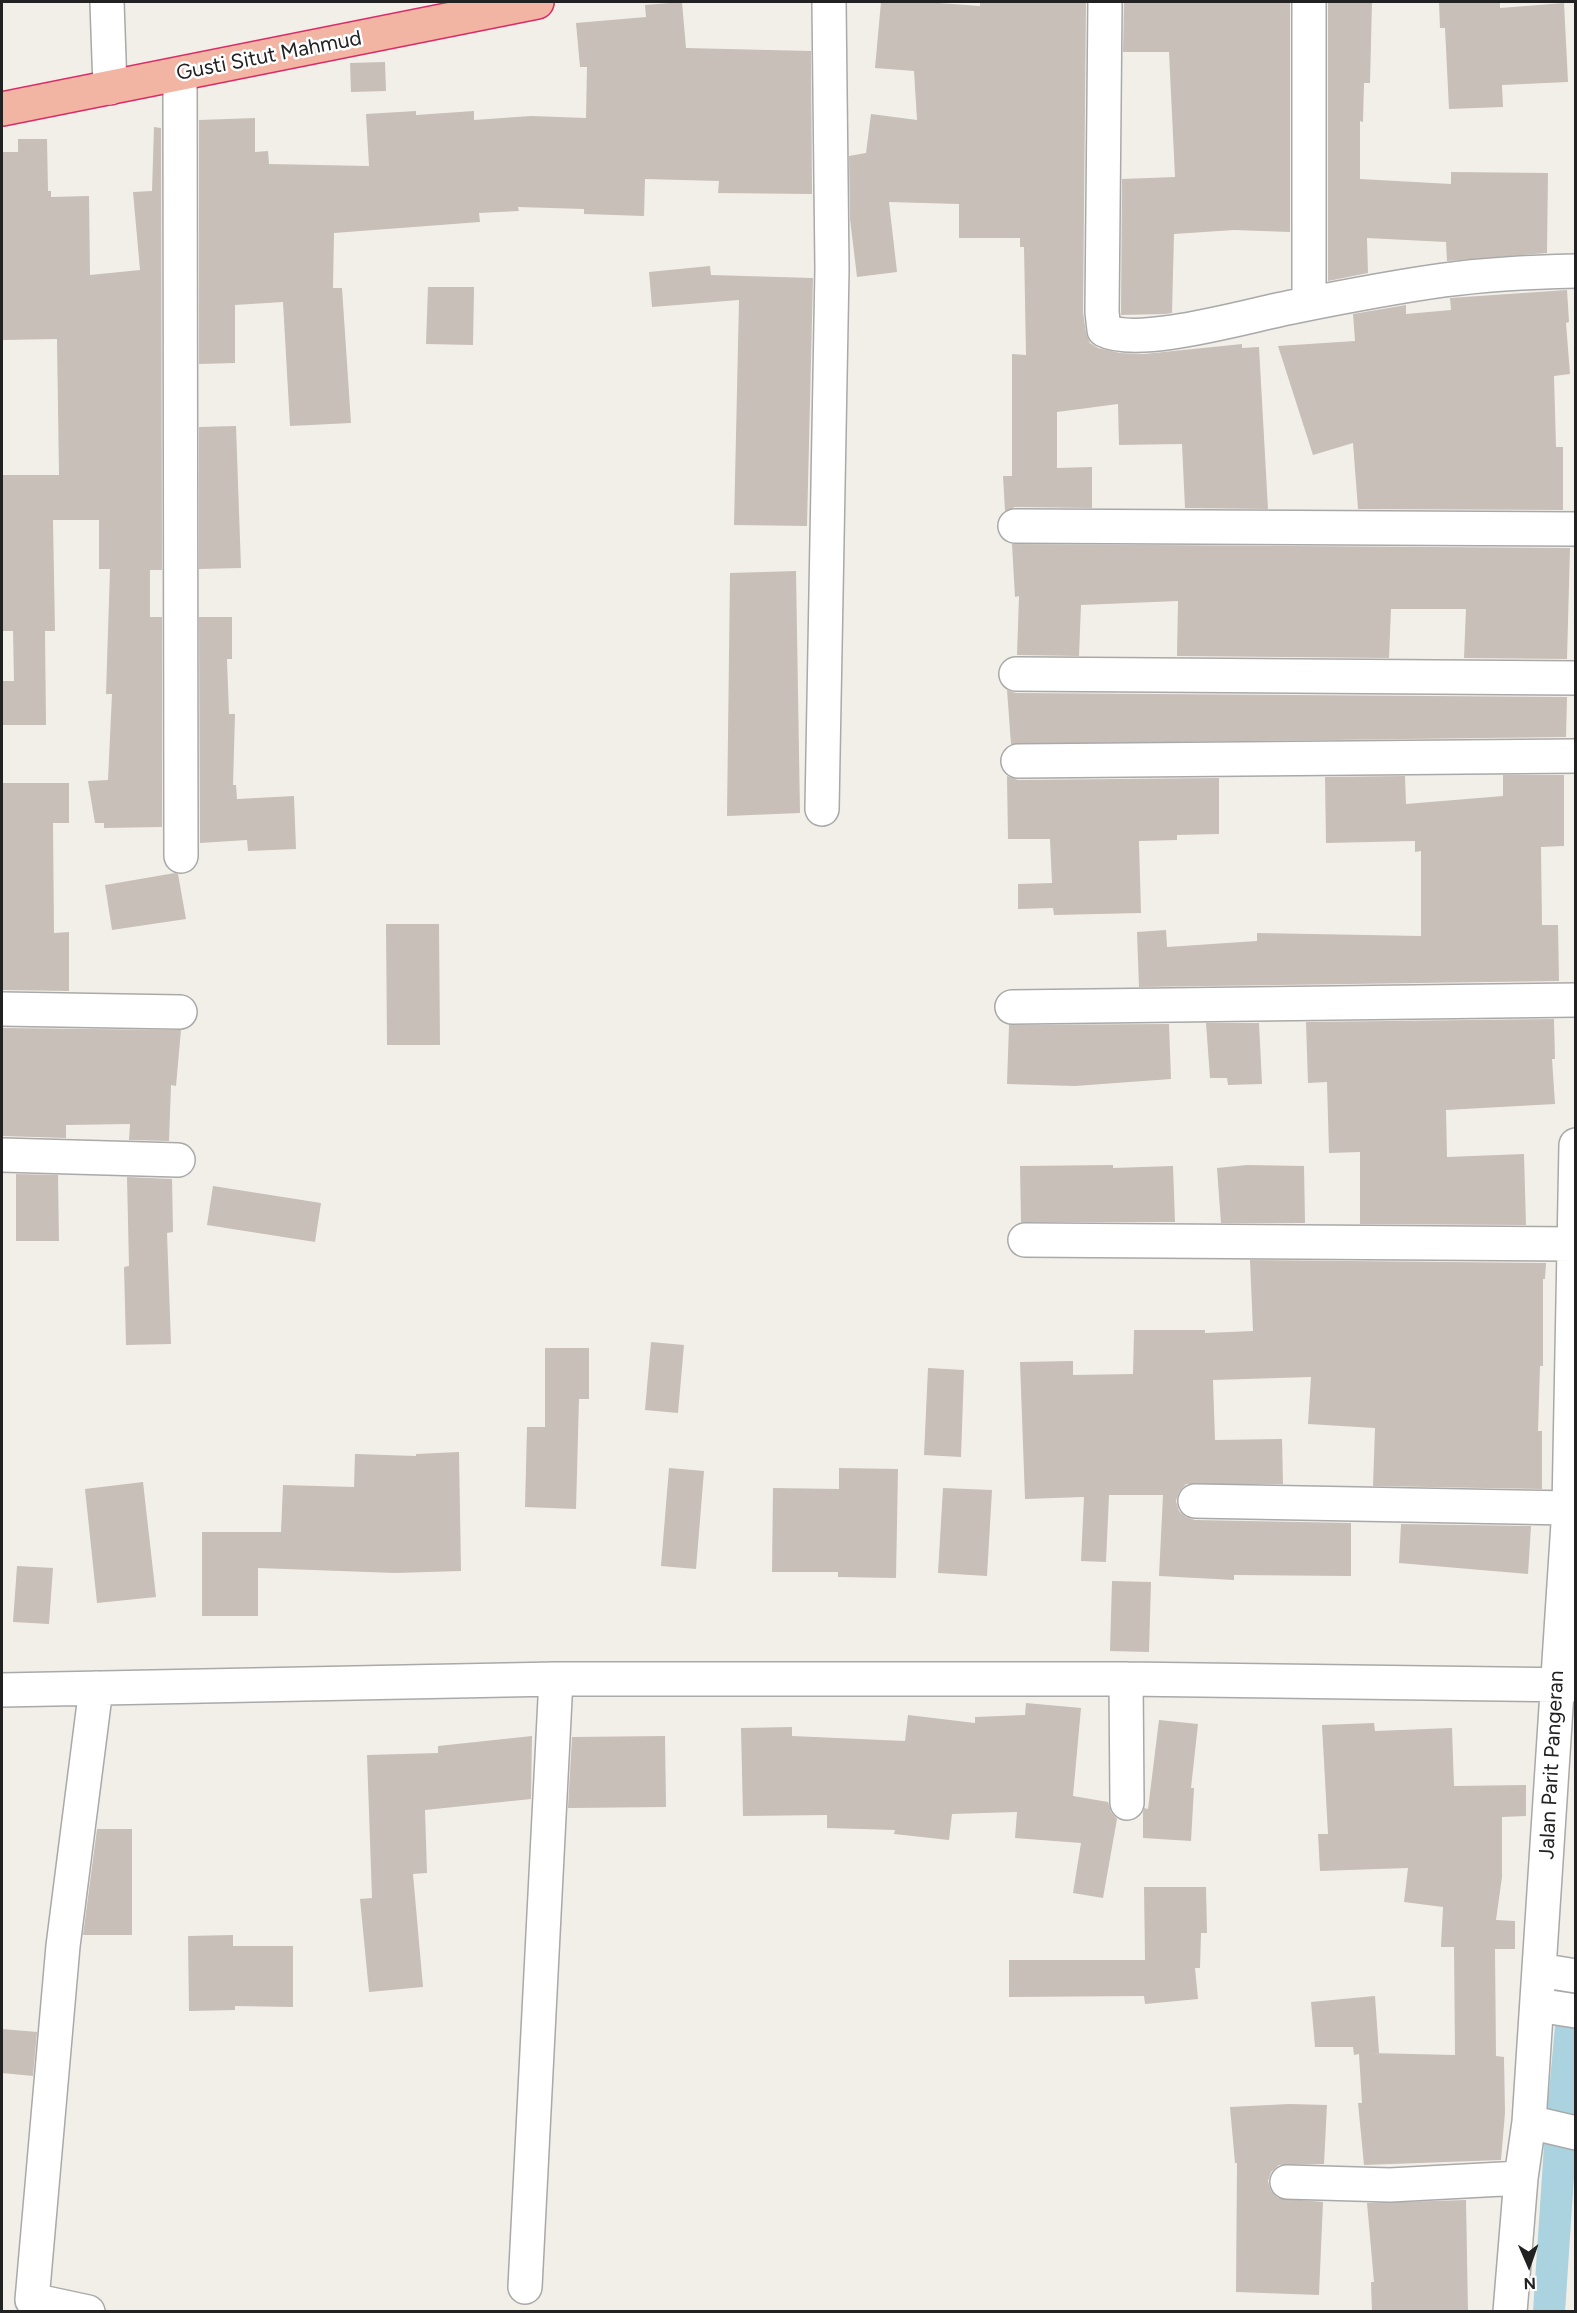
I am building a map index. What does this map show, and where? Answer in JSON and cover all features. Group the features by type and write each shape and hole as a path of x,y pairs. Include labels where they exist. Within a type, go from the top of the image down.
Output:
{"highway":[{"name":"Gusti Situt Mahmud","path":"2,109 524,3"}],"street":[{"path":"108,2 110,88"},
{"path":"822,809 832,269 829,2"},
{"path":"1105,2 1102,312 1104,330 1113,335 1135,336 1198,327 1309,303 1443,280 1523,272 1575,271"},
{"path":"1309,2 1309,303"},
{"path":"180,74 182,856"},
{"path":"1015,526 1575,529"},
{"path":"1016,674 1575,678"},
{"path":"1018,761 1575,756"},
{"path":"1012,1007 1575,1000"},
{"path":"2,1009 180,1012"},
{"name":"Jalan Parit Pangeran","path":"1510,2312 1521,2178 1536,2124 1556,2009 1540,1970 1568,1684 1575,1145"},
{"path":"2,1155 178,1160"},
{"path":"1024,1240 1573,1244"},
{"path":"1195,1501 1569,1508"},
{"path":"2,1690 556,1679 1126,1679 1568,1684"},
{"path":"525,2287 556,1679"},
{"path":"1126,1679 1127,1803"},
{"path":"88,2312 32,2300 63,1946 96,1688"},
{"path":"1540,1970 1575,1976"},
{"path":"1536,2124 1575,2133"},
{"path":"1287,2182 1390,2185 1521,2178"}],"building":[{"path":"682,2 686,48 811,51 812,194 718,193 719,181 645,179 644,216 584,214 584,209 518,207 519,211 479,213 480,222 334,233 333,288 342,288 351,423 290,426 283,302 235,305 235,363 199,364 199,120 255,118 255,152 268,151 269,164 369,166 366,114 416,111 416,115 474,111 474,120 531,116 586,118 587,67 580,67 576,23 646,17 645,5"},
{"path":"881,2 980,6 980,2 1086,2 1083,312 1086,333 1090,343 1098,348 1120,353 1144,354 1242,344 1242,348 1259,347 1268,509 1185,508 1182,444 1119,445 1118,404 1057,412 1057,468 1092,467 1092,508 1015,507 1005,511 1003,476 1012,476 1012,354 1026,355 1024,247 1020,247 1020,238 959,238 959,204 889,202 897,272 857,277 850,219 849,156 866,153 871,114 917,120 914,71 875,68"},
{"path":"1124,2 1290,2 1290,232 1234,230 1174,234 1172,313 1165,314 1121,315 1122,179 1175,177 1169,52 1123,52"},
{"path":"1328,2 1372,2 1370,83 1364,83 1363,122 1360,121 1360,179 1451,184 1451,172 1548,173 1547,253 1447,261 1446,242 1367,238 1368,273 1328,281"},
{"path":"1439,2 1500,2 1500,8 1564,3 1568,82 1502,85 1503,107 1449,109 1445,28 1440,28"},
{"path":"385,62 386,91 351,92 350,63"},
{"path":"154,127 161,128 162,570 150,570 150,617 162,617 162,827 104,828 104,823 95,823 88,781 108,780 112,694 106,694 110,569 99,569 99,520 53,520 55,631 45,631 46,725 2,725 2,681 14,681 13,631 2,631 2,475 59,475 57,339 2,340 2,152 18,152 18,139 47,139 48,191 51,191 51,197 89,196 90,275 140,270 133,192 152,191"},
{"path":"710,266 711,275 813,278 807,526 734,525 739,300 652,307 649,272"},
{"path":"428,287 474,287 473,345 426,344"},
{"path":"1567,290 1569,322 1566,323 1570,374 1554,376 1556,447 1563,447 1563,510 1358,509 1353,443 1313,455 1278,346 1355,341 1353,314 1406,305 1406,314 1451,310 1450,298"},
{"path":"236,426 241,568 199,569 199,427"},
{"path":"1012,544 1570,548 1567,659 1464,658 1466,609 1391,609 1389,658 1177,656 1178,601 1081,605 1079,656 1017,655 1019,596 1015,597"},
{"path":"796,571 800,813 727,816 730,573"},
{"path":"199,617 232,617 232,659 227,659 229,714 235,714 233,785 236,785 237,799 294,796 296,849 248,851 247,840 200,843"},
{"path":"1007,690 1016,693 1567,697 1566,737 1011,744"},
{"path":"1503,775 1564,775 1564,846 1541,847 1542,925 1558,925 1559,981 1139,987 1137,932 1166,930 1167,947 1257,941 1257,933 1421,936 1421,851 1415,852 1415,841 1326,843 1325,777 1405,776 1406,804 1503,796"},
{"path":"1007,776 1018,780 1219,778 1219,834 1177,835 1177,840 1139,841 1141,913 1054,915 1053,908 1018,909 1018,884 1052,883 1050,839 1008,839"},
{"path":"2,783 69,783 69,823 53,823 54,933 69,932 69,991 2,990"},
{"path":"178,874 186,919 112,930 105,885"},
{"path":"386,924 439,924 440,1045 387,1045"},
{"path":"1554,1019 1555,1059 1552,1059 1555,1104 1446,1110 1447,1157 1524,1154 1526,1225 1360,1224 1360,1152 1329,1153 1327,1082 1308,1083 1306,1022"},
{"path":"1206,1023 1259,1023 1262,1084 1228,1085 1227,1078 1210,1078"},
{"path":"1169,1024 1171,1079 1075,1086 1007,1084 1009,1025"},
{"path":"2,1028 181,1030 176,1086 171,1085 169,1141 129,1140 130,1124 66,1125 66,1138 2,1136"},
{"path":"1113,1165 1113,1168 1173,1166 1175,1222 1021,1222 1020,1166"},
{"path":"1247,1165 1304,1166 1305,1223 1221,1223 1217,1168"},
{"path":"16,1174 58,1175 59,1241 16,1241"},
{"path":"127,1177 172,1179 173,1232 167,1233 171,1344 126,1345 124,1267 129,1266"},
{"path":"213,1186 321,1203 315,1242 207,1225"},
{"path":"1250,1260 1546,1263 1545,1279 1543,1279 1543,1366 1540,1366 1538,1431 1542,1431 1542,1489 1373,1486 1375,1428 1308,1424 1311,1377 1213,1380 1215,1440 1282,1439 1283,1484 1186,1484 1179,1492 1176,1501 1179,1511 1195,1520 1351,1523 1351,1576 1234,1575 1234,1580 1159,1576 1163,1495 1109,1495 1106,1562 1081,1561 1084,1497 1025,1499 1020,1362 1073,1361 1073,1375 1133,1374 1134,1330 1205,1330 1205,1333 1253,1331"},
{"path":"651,1342 684,1345 678,1413 645,1410"},
{"path":"545,1348 589,1348 589,1399 579,1399 576,1509 525,1507 527,1427 545,1427"},
{"path":"928,1368 964,1370 961,1457 924,1455"},
{"path":"459,1452 461,1571 395,1573 258,1568 258,1616 202,1616 202,1532 281,1532 283,1485 354,1487 355,1454 416,1456 416,1454"},
{"path":"669,1468 704,1471 696,1569 661,1566"},
{"path":"839,1468 898,1469 896,1578 838,1577 838,1572 772,1572 773,1488 839,1489"},
{"path":"143,1482 156,1597 97,1603 85,1489"},
{"path":"943,1488 992,1490 987,1576 938,1573"},
{"path":"1401,1524 1531,1526 1528,1574 1399,1563"},
{"path":"17,1566 53,1568 49,1624 13,1622"},
{"path":"1112,1581 1151,1582 1149,1652 1110,1651"},
{"path":"1026,1703 1081,1708 1073,1796 1108,1802 1111,1812 1117,1819 1103,1898 1073,1893 1081,1843 1015,1838 1017,1812 952,1814 949,1840 894,1834 895,1830 827,1828 827,1815 743,1816 741,1728 792,1727 792,1736 905,1741 908,1715 975,1723 975,1717 1025,1715"},
{"path":"1159,1720 1198,1724 1191,1788 1194,1788 1191,1841 1143,1838 1143,1813 1144,1808 1148,1809"},
{"path":"1374,1723 1375,1731 1452,1728 1454,1786 1526,1785 1526,1816 1502,1817 1502,1877 1496,1920 1515,1921 1515,1949 1495,1949 1496,2056 1504,2057 1505,2113 1501,2160 1364,2165 1358,2103 1362,2103 1359,2054 1354,2055 1353,2047 1315,2047 1311,2002 1375,1996 1379,2053 1370,2053 1455,2055 1454,1947 1441,1947 1443,1907 1404,1902 1408,1868 1320,1871 1318,1834 1328,1834 1322,1725"},
{"path":"532,1736 531,1799 425,1810 427,1873 413,1874 423,1987 369,1992 360,1899 372,1898 367,1755 438,1753 438,1746"},
{"path":"665,1736 666,1807 568,1808 572,1737"},
{"path":"97,1829 132,1829 132,1935 83,1935"},
{"path":"1144,1887 1206,1887 1207,1933 1201,1933 1200,1968 1195,1968 1198,1999 1145,2004 1144,1996 1009,1997 1009,1960 1145,1960"},
{"path":"233,1935 233,1946 293,1946 293,2007 235,2006 235,2010 189,2011 188,1936"},
{"path":"2,2029 37,2032 33,2076 2,2073"},
{"path":"1327,2105 1324,2164 1279,2165 1271,2172 1268,2181 1271,2191 1278,2198 1323,2202 1319,2295 1236,2292 1237,2163 1235,2163 1230,2107"},
{"path":"1466,2200 1468,2312 1372,2312 1371,2282 1374,2282 1367,2203"}],"waterway":[{"path":"1549,2312 1560,2146 1575,1984"}]}
